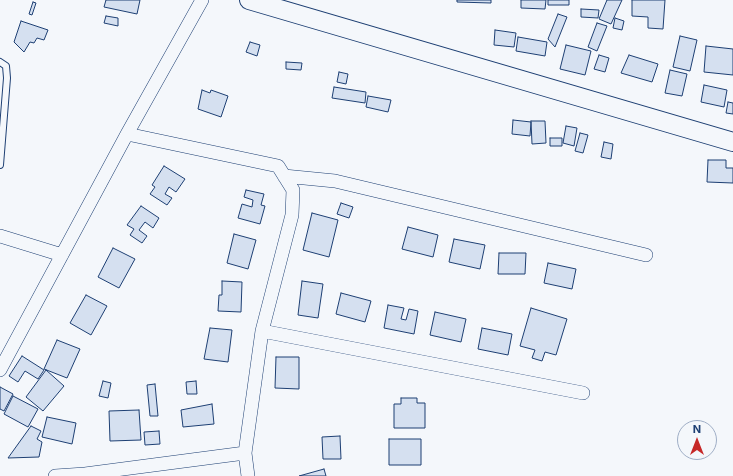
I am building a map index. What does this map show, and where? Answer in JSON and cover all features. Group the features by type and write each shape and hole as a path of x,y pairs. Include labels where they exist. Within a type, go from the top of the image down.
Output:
{"main road":[{"path":"249,0 285,5 733,142"}],"street":[{"path":"0,370 202,0"},
{"path":"128,134 278,166 293,190 292,215 262,331 244,454 248,476"},
{"path":"284,176 335,181 646,255"},
{"path":"0,236 62,255"},
{"path":"262,331 583,393"},
{"path":"55,476 85,474 244,454"}],"lane":[{"path":"0,62 6,66 7,78 0,165"}],"building":[{"path":"106,0 140,0 137,14 104,7"},
{"path":"457,0 491,0 491,3 457,2"},
{"path":"521,0 546,0 545,9 521,8"},
{"path":"548,0 569,0 569,5 548,5"},
{"path":"607,0 622,0 611,24 599,19"},
{"path":"632,0 665,0 663,29 648,28 648,17 632,16"},
{"path":"33,2 36,3 32,15 29,14"},
{"path":"581,9 599,10 598,18 581,17"},
{"path":"558,14 567,17 555,47 548,39"},
{"path":"106,16 118,18 118,26 104,23"},
{"path":"615,18 624,21 622,30 613,28"},
{"path":"21,21 48,30 44,40 37,38 34,43 30,42 24,52 14,42"},
{"path":"597,23 607,26 597,51 588,47"},
{"path":"495,30 516,33 514,47 494,45"},
{"path":"680,36 697,40 690,71 673,67"},
{"path":"518,37 547,42 545,56 516,51"},
{"path":"250,42 260,45 257,56 246,52"},
{"path":"566,45 591,51 585,75 560,69"},
{"path":"706,46 733,49 733,75 704,72"},
{"path":"599,55 609,58 605,72 594,69"},
{"path":"629,55 658,64 652,82 621,73"},
{"path":"286,62 302,63 301,70 286,69"},
{"path":"670,70 687,74 682,96 665,93"},
{"path":"339,72 348,74 346,84 337,82"},
{"path":"704,85 727,90 724,107 701,102"},
{"path":"334,87 366,92 365,103 332,98"},
{"path":"202,90 210,93 211,90 228,96 221,117 198,109"},
{"path":"368,96 391,100 388,112 366,107"},
{"path":"728,102 733,103 733,114 726,113"},
{"path":"513,120 531,122 530,136 512,134"},
{"path":"531,121 545,121 546,143 532,144"},
{"path":"566,126 577,128 574,146 563,143"},
{"path":"580,133 588,135 583,153 575,151"},
{"path":"550,138 562,138 562,146 550,146"},
{"path":"604,142 613,144 611,159 601,157"},
{"path":"708,160 726,160 726,168 733,168 733,183 707,182"},
{"path":"164,166 185,179 176,192 169,187 165,194 172,198 167,205 150,194 155,187 152,185"},
{"path":"246,190 264,194 261,205 265,206 260,224 238,218 242,204 252,207 253,200 244,197"},
{"path":"341,203 353,207 349,218 337,214"},
{"path":"141,206 159,218 153,228 145,222 139,230 147,236 142,243 130,235 134,229 127,225"},
{"path":"312,213 338,220 329,257 303,250"},
{"path":"408,227 438,235 433,257 402,249"},
{"path":"234,234 256,240 248,269 227,263"},
{"path":"454,239 485,245 480,269 449,262"},
{"path":"113,248 135,259 119,288 98,277"},
{"path":"499,253 526,253 525,274 498,274"},
{"path":"548,263 576,269 572,289 544,283"},
{"path":"222,281 242,282 241,312 218,311 219,295 222,295"},
{"path":"302,281 323,284 318,318 298,315"},
{"path":"341,293 371,301 365,322 336,314"},
{"path":"86,295 107,306 91,335 70,323"},
{"path":"388,305 404,308 401,319 406,320 409,309 418,311 414,334 384,328"},
{"path":"531,308 567,319 556,355 545,352 542,361 532,358 535,350 520,346"},
{"path":"435,312 466,319 461,342 430,335"},
{"path":"210,328 232,330 228,362 204,359"},
{"path":"482,328 512,334 508,355 478,349"},
{"path":"57,340 80,349 67,378 44,369"},
{"path":"22,356 44,370 38,379 25,371 18,382 9,376"},
{"path":"276,357 299,357 299,389 275,388"},
{"path":"46,370 64,386 43,411 26,397"},
{"path":"103,381 111,383 108,398 99,396"},
{"path":"196,381 197,394 187,394 186,382"},
{"path":"155,384 158,416 150,416 147,385"},
{"path":"0,387 13,394 4,411 0,409"},
{"path":"13,396 38,409 28,427 4,414"},
{"path":"401,398 417,398 417,403 425,403 425,428 394,428 394,404 401,404"},
{"path":"212,404 214,424 183,427 181,410"},
{"path":"139,410 141,440 110,441 109,411"},
{"path":"47,417 76,423 72,444 42,437"},
{"path":"31,426 41,431 37,439 42,442 39,457 8,458"},
{"path":"159,431 160,444 145,445 144,432"},
{"path":"340,436 341,459 323,459 322,437"},
{"path":"389,439 421,439 421,465 389,465"},
{"path":"324,469 326,476 299,476"}]}
